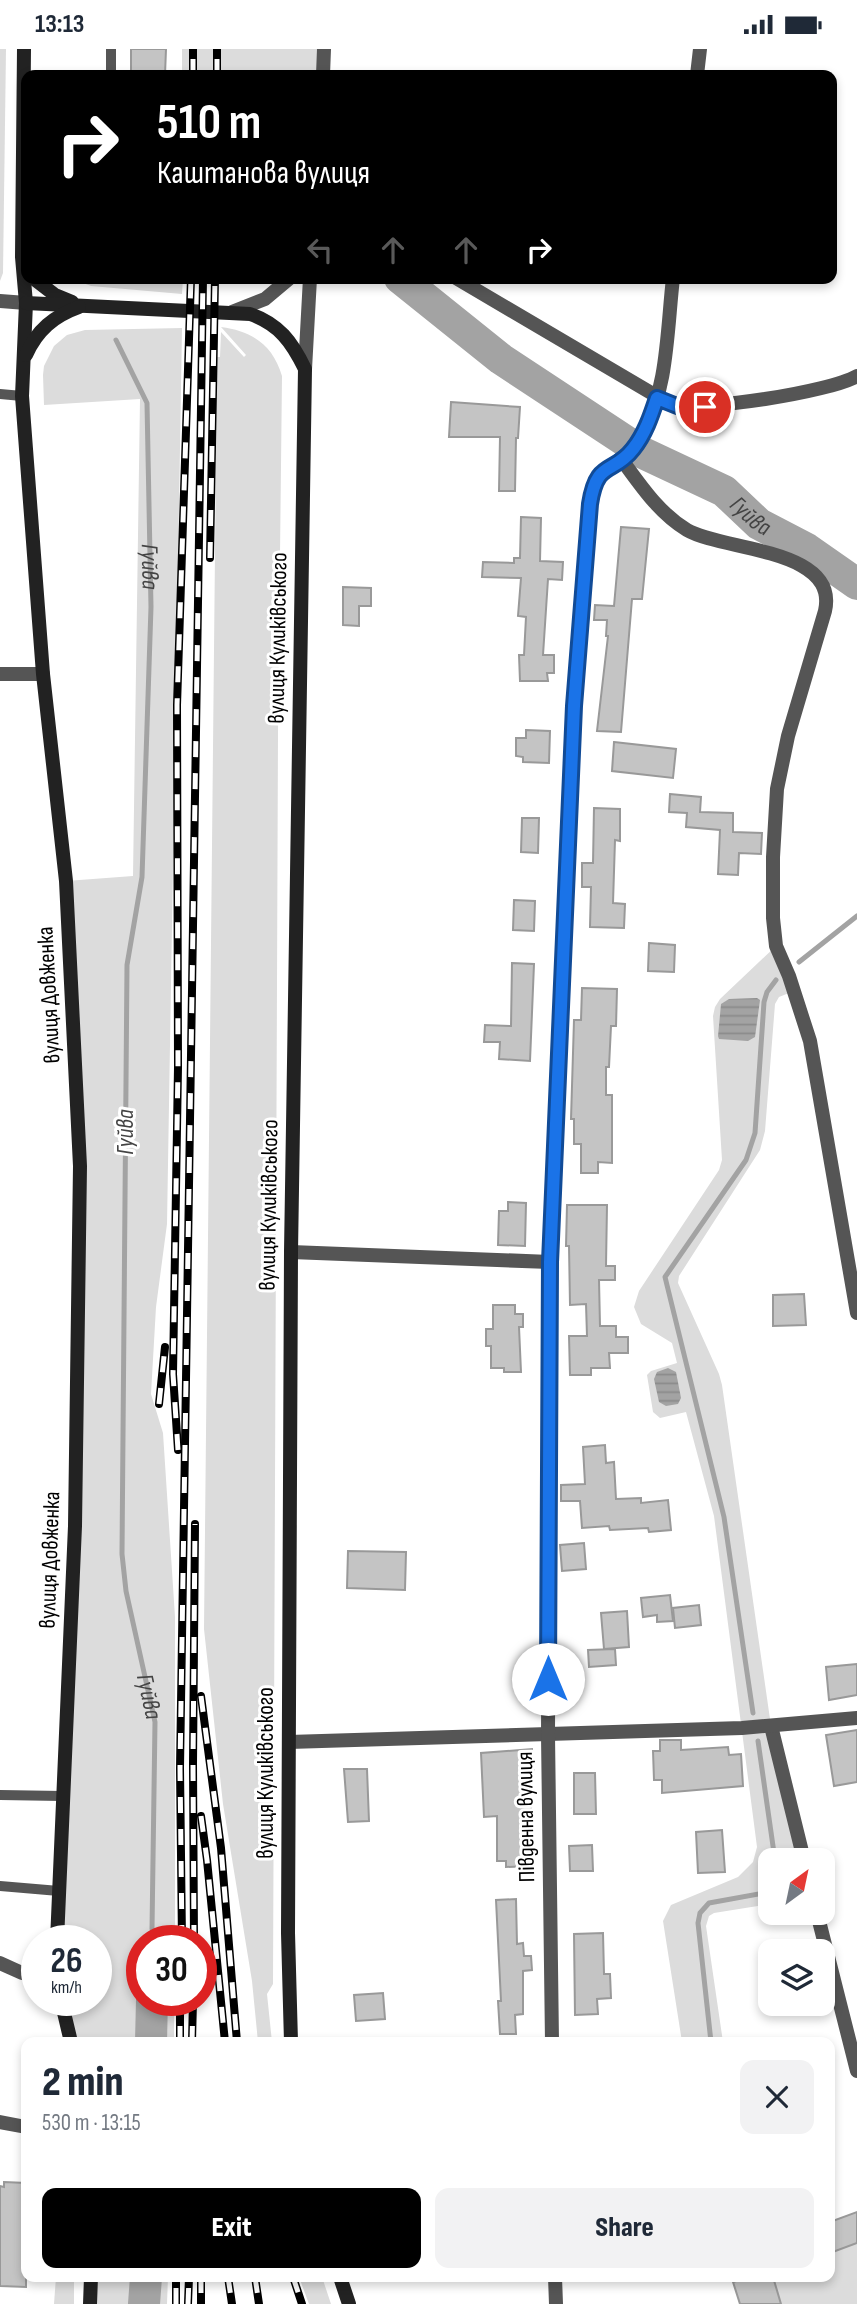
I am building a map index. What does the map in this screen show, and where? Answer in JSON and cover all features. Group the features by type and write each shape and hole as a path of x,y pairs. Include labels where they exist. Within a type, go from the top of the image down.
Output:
{"street":[{"name":"вулиця Довженка","path":"24,49 24,70"},
{"path":"323,70 324,49"},
{"path":"698,70 701,49"},
{"name":"вулиця Довженка","path":"25,284 22,396 43,674 66,881 80,1166 75,1526 58,1925"},
{"path":"41,284 55,295 84,306"},
{"path":"232,312 265,299 283,284"},
{"path":"305,369 310,284"},
{"path":"466,284 670,404 685,407 726,405 839,385 857,376"},
{"name":"Південна вулиця","path":"552,2037 548,1735 550,1262 574,706 593,487 600,474 632,451 641,437 657,398 672,284"},
{"path":"0,301 232,312 261,318 279,329 295,348 305,369"},
{"path":"23,363 30,344 42,329 66,312 84,306"},
{"name":"вулиця Куликівського","path":"291,2037 288,1945 291,1252 305,369"},
{"path":"622,460 652,501 676,523 711,541 759,549 799,565 821,579 827,594 825,611 788,736 779,778 773,833 773,918 776,946 789,976 810,1041 857,1313"},
{"path":"0,674 43,674"},
{"path":"291,1252 550,1262"},
{"path":"289,1742 771,1726 857,1719"},
{"path":"771,1726 801,1848"},
{"path":"820,1925 857,2071"},
{"path":"0,1963 21,1973"},
{"path":"65,2016 70,2037"},
{"path":"0,2122 21,2126"},
{"path":"90,2304 91,2282"},
{"path":"342,2282 349,2304"},
{"path":"555,2282 556,2304"}],"lane":[{"path":"111,49 111,70"},
{"path":"0,394 22,396"},
{"path":"0,1795 62,1796"},
{"path":"0,1886 59,1891"}],"shaded area":[{"path":"0,49 6,49 3,273 0,281"},
{"path":"182,49 323,49 321,70 182,70"},
{"path":"86,284 183,284 182,294"},
{"path":"221,327 242,332 260,341 273,356 282,376 273,1984 267,1994 271,2037 258,2037 252,1981 223,1804 204,1629 217,357 220,357 221,332 244,357 246,355"},
{"path":"182,328 167,1224 156,1307 151,1394 163,1433 175,1617 175,1925 126,1925 126,2016 174,2016 174,2037 70,2037 65,2016 112,2016 112,1925 57,1925 80,1166 66,881 133,876 140,399 44,405 44,366 54,346 67,335 85,330"},
{"path":"776,946 794,991 779,997 775,1004 765,1131 760,1150 679,1276 678,1283 722,1385 771,1726 801,1848 758,1848 758,1906 709,1916 706,1926 722,2037 681,2037 663,1921 671,1905 738,1877 753,1862 757,1847 714,1516 686,1412 660,1418 653,1412 647,1375 651,1371 677,1363 672,1343 641,1324 634,1307 639,1291 719,1170 722,1160 713,1016 720,999"},
{"path":"729,999 760,1000 755,1037 748,1041 719,1039 721,1004"},
{"path":"668,1368 676,1372 681,1398 678,1404 666,1406 659,1402 654,1379 657,1372"},
{"path":"857,2243 857,2304 781,2304 774,2282 835,2282 835,2251"},
{"path":"56,2282 74,2282 74,2304 54,2304"},
{"path":"91,2282 168,2282 167,2304 90,2304"},
{"path":"301,2282 324,2282 331,2304 309,2304"}],"building":[{"path":"131,49 166,49 165,70 131,70"},
{"path":"451,402 520,407 516,438 515,491 499,491 500,437 449,437"},
{"path":"521,517 541,518 540,561 563,562 562,580 548,579 543,655 554,655 554,673 547,673 548,681 520,681 519,655 524,655 526,617 518,616 521,578 482,577 483,562 514,563 514,558 520,558"},
{"path":"621,527 649,529 642,599 632,599 621,732 597,731 608,636 607,620 594,620 595,605 614,606"},
{"path":"343,587 371,588 371,606 359,606 359,626 343,625"},
{"path":"526,730 550,731 549,763 523,762 523,757 516,756 516,738 526,738"},
{"path":"614,742 676,749 673,778 612,771"},
{"path":"670,794 701,797 700,812 733,813 733,832 762,833 761,854 739,853 738,875 718,874 720,830 686,827 687,813 669,812"},
{"path":"594,808 620,809 620,841 615,840 613,903 625,904 624,928 590,927 591,887 582,887 582,863 593,863"},
{"path":"522,818 539,818 538,853 521,852"},
{"path":"514,900 535,901 534,931 513,930"},
{"path":"649,943 675,945 674,972 648,971"},
{"path":"512,963 534,964 530,1061 499,1059 500,1042 484,1042 485,1025 511,1026"},
{"path":"582,988 617,989 616,1026 611,1026 609,1067 606,1067 606,1095 612,1095 612,1163 598,1162 598,1173 581,1173 581,1144 574,1144 574,1119 571,1119 574,1020 581,1020"},
{"path":"508,1202 526,1203 525,1246 498,1245 499,1211 508,1211"},
{"path":"567,1205 607,1205 606,1266 615,1266 615,1280 599,1280 600,1326 616,1326 616,1337 628,1337 628,1353 609,1353 610,1368 591,1368 591,1375 570,1375 569,1336 587,1336 586,1304 570,1305 569,1246 566,1246"},
{"path":"804,1294 806,1325 773,1326 773,1295"},
{"path":"493,1305 515,1305 515,1314 523,1314 523,1327 519,1327 521,1372 504,1372 504,1368 491,1368 491,1346 486,1346 486,1329 493,1329"},
{"path":"605,1445 606,1463 614,1462 616,1499 641,1498 641,1503 668,1500 671,1530 610,1530 609,1526 582,1528 580,1501 561,1501 561,1485 585,1484 583,1447"},
{"path":"584,1543 586,1569 562,1571 560,1545"},
{"path":"348,1551 406,1552 405,1590 347,1588"},
{"path":"670,1595 673,1621 657,1622 657,1615 643,1617 641,1598"},
{"path":"699,1605 701,1625 675,1628 673,1608"},
{"path":"627,1611 629,1647 604,1649 601,1613"},
{"path":"615,1649 616,1665 589,1667 588,1650"},
{"path":"857,1664 857,1695 829,1700 826,1667"},
{"path":"857,1730 857,1782 834,1786 826,1735"},
{"path":"660,1740 681,1740 681,1750 728,1747 729,1755 741,1754 743,1786 662,1793 662,1780 654,1780 653,1751 660,1751"},
{"path":"532,1749 534,1775 530,1776 533,1866 506,1867 506,1861 497,1861 497,1816 484,1817 481,1753"},
{"path":"344,1769 367,1769 369,1821 348,1822"},
{"path":"574,1773 595,1773 596,1814 574,1814"},
{"path":"722,1830 725,1872 698,1873 696,1832"},
{"path":"592,1845 593,1871 570,1871 569,1846"},
{"path":"516,1899 517,1944 523,1943 524,1956 531,1956 532,1970 523,1971 523,2014 515,2015 516,2034 500,2034 496,1900"},
{"path":"603,1933 604,1974 610,1974 611,1998 597,1999 598,2014 575,2015 574,1934"},
{"path":"383,1993 385,2019 356,2021 354,1995"},
{"path":"4,2182 21,2183 21,2282 26,2282 26,2287 0,2286 0,2186 4,2187"},
{"path":"857,2212 857,2243 835,2251 835,2220"},
{"path":"733,2282 774,2282 781,2304 740,2304"}],"waterway":[{"name":"Гуйва","path":"407,284 501,359 627,442"},
{"name":"Гуйва","path":"116,340 147,403 151,607 142,877 127,965 122,1554 126,1591 155,1722 152,1925"},
{"name":"Гуйва","path":"643,453 724,491 759,524 807,549 857,584"},
{"path":"799,962 857,916"},
{"path":"753,1713 724,1517 665,1277 746,1160 755,1133 764,1002 767,992 776,980"},
{"path":"758,1741 773,1848"},
{"path":"710,2037 698,1923 700,1913 709,1903 758,1894"},
{"name":"Гуйва","path":"151,2037 152,2016"},
{"name":"Гуйва","path":"144,2304 146,2282"}],"railway":[{"path":"193,49 193,70"},
{"path":"217,49 217,70"},
{"path":"178,1450 173,1374 178,1067 177,705 191,284"},
{"path":"182,1925 180,1768 203,284"},
{"path":"210,558 215,284"},
{"path":"159,1404 165,1347"},
{"path":"194,1925 195,1524"},
{"path":"201,1696 221,1848 237,2037"},
{"path":"201,1816 225,2037"},
{"path":"180,2016 180,2037"},
{"path":"192,2037 193,2016"},
{"path":"176,2282 176,2304"},
{"path":"188,2304 189,2282"},
{"path":"201,2282 201,2304"},
{"path":"229,2282 232,2304"},
{"path":"256,2282 259,2304"},
{"path":"295,2282 302,2304"}],"route":[{"path":"548,1679 550,1262 574,706 590,504 596,480 609,466 632,451 647,425 657,398 677,406 705,407"}]}
